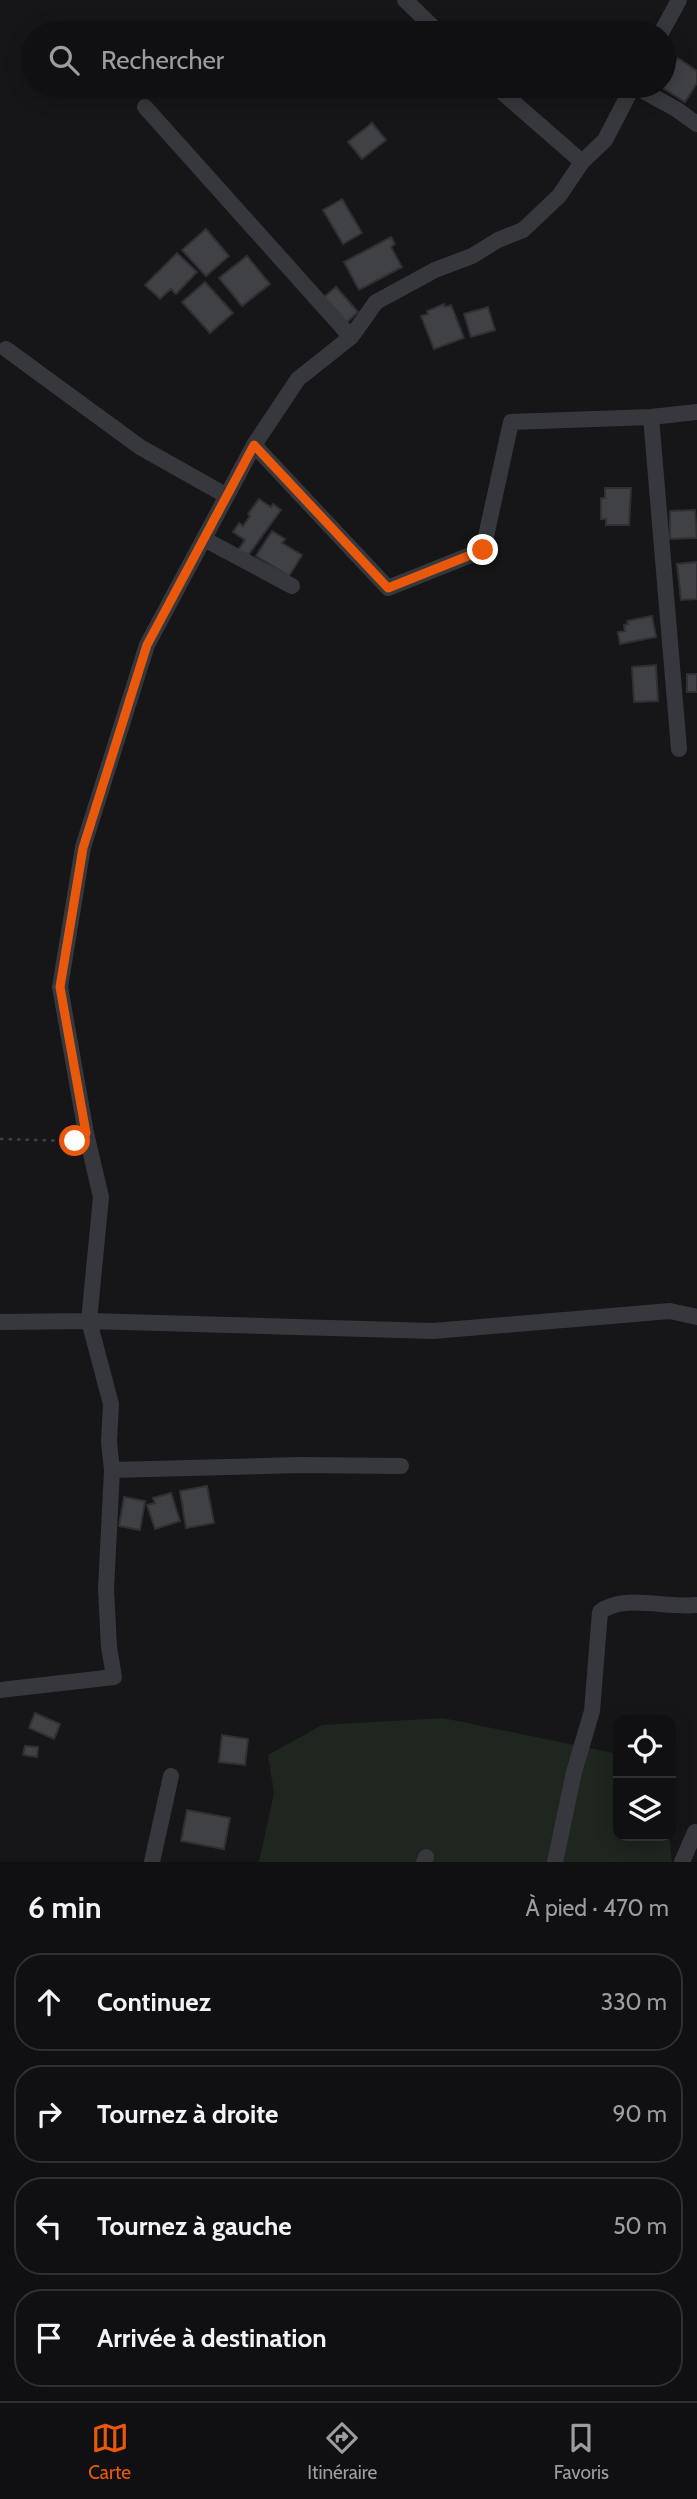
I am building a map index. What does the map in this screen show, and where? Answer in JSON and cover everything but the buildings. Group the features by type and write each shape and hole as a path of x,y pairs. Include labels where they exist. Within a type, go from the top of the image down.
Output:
{"street":[{"path":"405,0 427,21"},
{"path":"668,21 679,0"},
{"path":"509,98 582,162"},
{"path":"0,1690 114,1676 109,1647 106,1590 112,1470 109,1442 111,1404 89,1321 100,1197 60,987 83,848 147,645 254,445 298,379 351,337 376,302 523,230 559,196 582,162 606,140 627,98"},
{"path":"656,98 676,108 697,124"},
{"path":"145,107 351,337"},
{"path":"6,349 140,447 227,496"},
{"path":"254,445 388,588 483,550 511,422 651,417 697,412"},
{"path":"651,417 679,749"},
{"path":"204,539 292,586"},
{"path":"0,1322 89,1321 433,1331 670,1311 697,1317"},
{"path":"112,1470 300,1465 401,1466"},
{"path":"555,1862 573,1772 592,1711 600,1612 609,1605 697,1605"},
{"path":"152,1862 171,1776"},
{"path":"682,1862 695,1832"}],"path":[{"path":"0,1139 75,1141 86,1133"}],"shaded area":[{"path":"443,1718 613,1753 613,1841 670,1841 672,1862 259,1862 274,1793 268,1755 322,1725"}],"route":[{"path":"75,1141 86,1133 60,987 83,848 147,645 254,445 388,588 483,550"}]}
